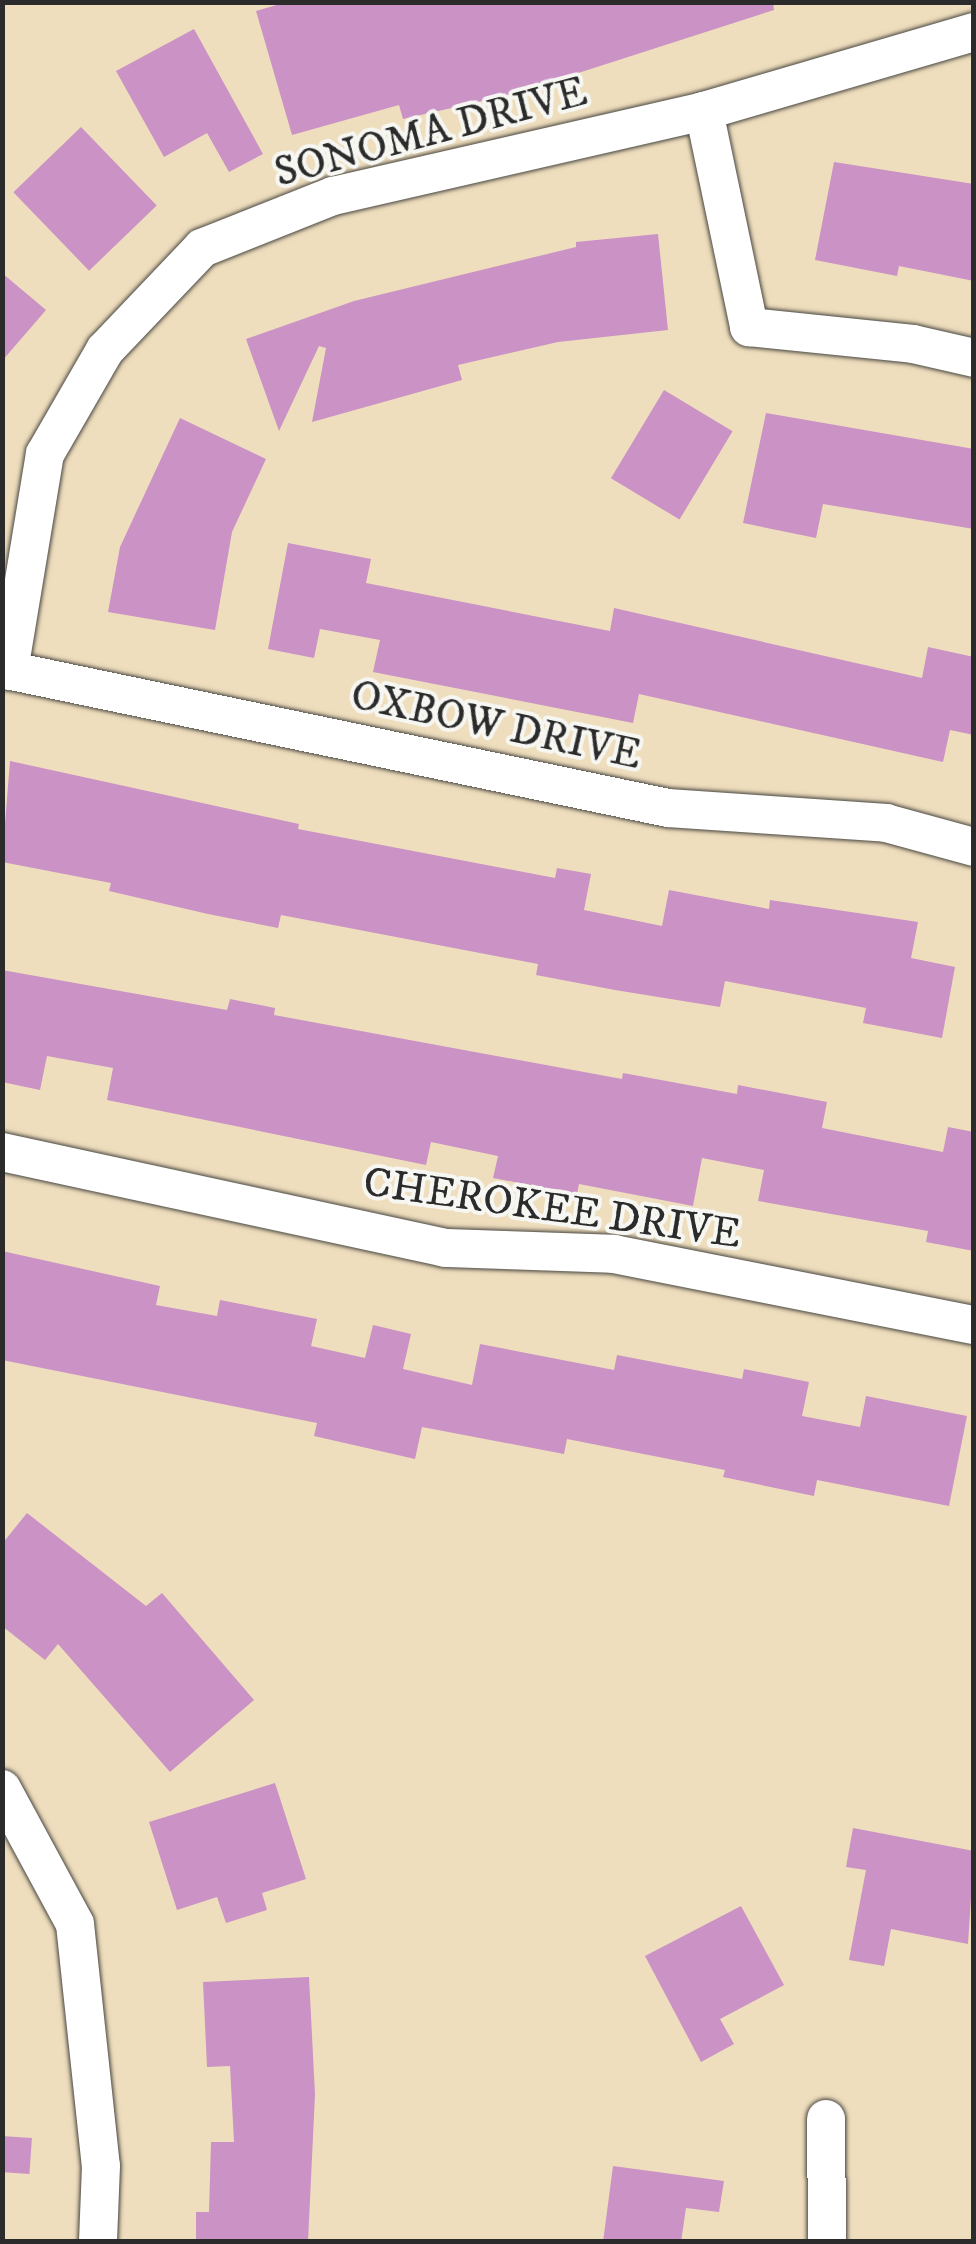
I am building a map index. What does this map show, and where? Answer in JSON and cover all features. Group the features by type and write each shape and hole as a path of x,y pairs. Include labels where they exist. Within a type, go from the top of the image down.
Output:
{"street":[{"name":"SONOMA DRIVE","path":"6,670 45,454 104,350 202,248 333,196 704,112 974,32"},
{"path":"704,112 750,326 913,344 974,358"},
{"name":"OXBOW DRIVE","path":"6,670 668,808 886,823 974,847"},
{"name":"CHEROKEE DRIVE","path":"2,1152 445,1248 614,1254 974,1325"},
{"path":"2,1789 76,1924 100,2166 98,2242"},
{"path":"826,2119 827,2242"}],"building":[{"path":"287,2 773,2 774,10 513,94 403,119 399,105 292,135 256,11"},
{"path":"194,29 263,154 229,172 207,133 164,157 116,71"},
{"path":"81,127 157,205 89,271 13,192"},
{"path":"834,162 974,184 974,281 899,266 897,276 815,260"},
{"path":"658,234 668,330 558,342 458,365 462,380 312,422 326,348 319,346 279,431 246,339 354,301 576,247 576,242"},
{"path":"2,273 46,310 2,361"},
{"path":"664,390 733,431 680,519 611,478"},
{"path":"766,413 974,449 974,529 823,504 816,538 743,523"},
{"path":"180,418 266,459 232,532 215,630 108,612 120,547"},
{"path":"288,543 371,559 366,583 610,631 614,608 922,678 928,647 974,657 974,735 950,730 943,762 639,694 633,723 373,672 380,640 320,629 314,658 268,649"},
{"path":"10,761 299,824 298,829 555,878 557,868 591,874 584,910 662,926 669,890 769,909 770,900 918,922 911,958 955,967 942,1038 863,1023 866,1008 725,981 720,1007 615,990 536,975 538,964 281,915 278,928 109,891 111,883 2,862"},
{"path":"2,970 227,1010 230,999 275,1008 274,1015 622,1079 623,1073 737,1094 738,1085 827,1102 822,1128 943,1152 948,1127 974,1132 974,1251 926,1242 928,1231 758,1201 764,1170 702,1158 693,1206 579,1184 577,1194 493,1178 498,1156 431,1142 426,1165 107,1100 113,1068 47,1056 40,1090 2,1082"},
{"path":"2,1251 160,1286 156,1305 217,1316 220,1300 317,1319 311,1346 365,1358 373,1325 411,1334 403,1369 472,1385 480,1344 614,1370 617,1355 742,1379 744,1369 809,1382 802,1416 860,1427 866,1396 967,1416 949,1506 817,1480 814,1496 723,1477 725,1470 567,1439 564,1454 422,1427 415,1459 314,1436 317,1423 2,1360"},
{"path":"27,1513 146,1606 162,1593 254,1700 170,1772 58,1644 45,1660 2,1626 2,1544"},
{"path":"275,1783 306,1879 262,1893 267,1910 226,1923 217,1897 177,1910 149,1822"},
{"path":"853,1828 974,1851 968,1944 891,1929 884,1966 849,1960 866,1870 846,1867"},
{"path":"741,1906 784,1985 720,2019 734,2044 701,2062 645,1956"},
{"path":"309,1977 315,2094 308,2242 196,2242 196,2212 209,2212 211,2142 234,2142 230,2066 207,2067 203,1982"},
{"path":"2,2136 32,2138 29,2174 2,2172"},
{"path":"613,2166 724,2181 719,2212 686,2208 681,2242 603,2242"}]}
